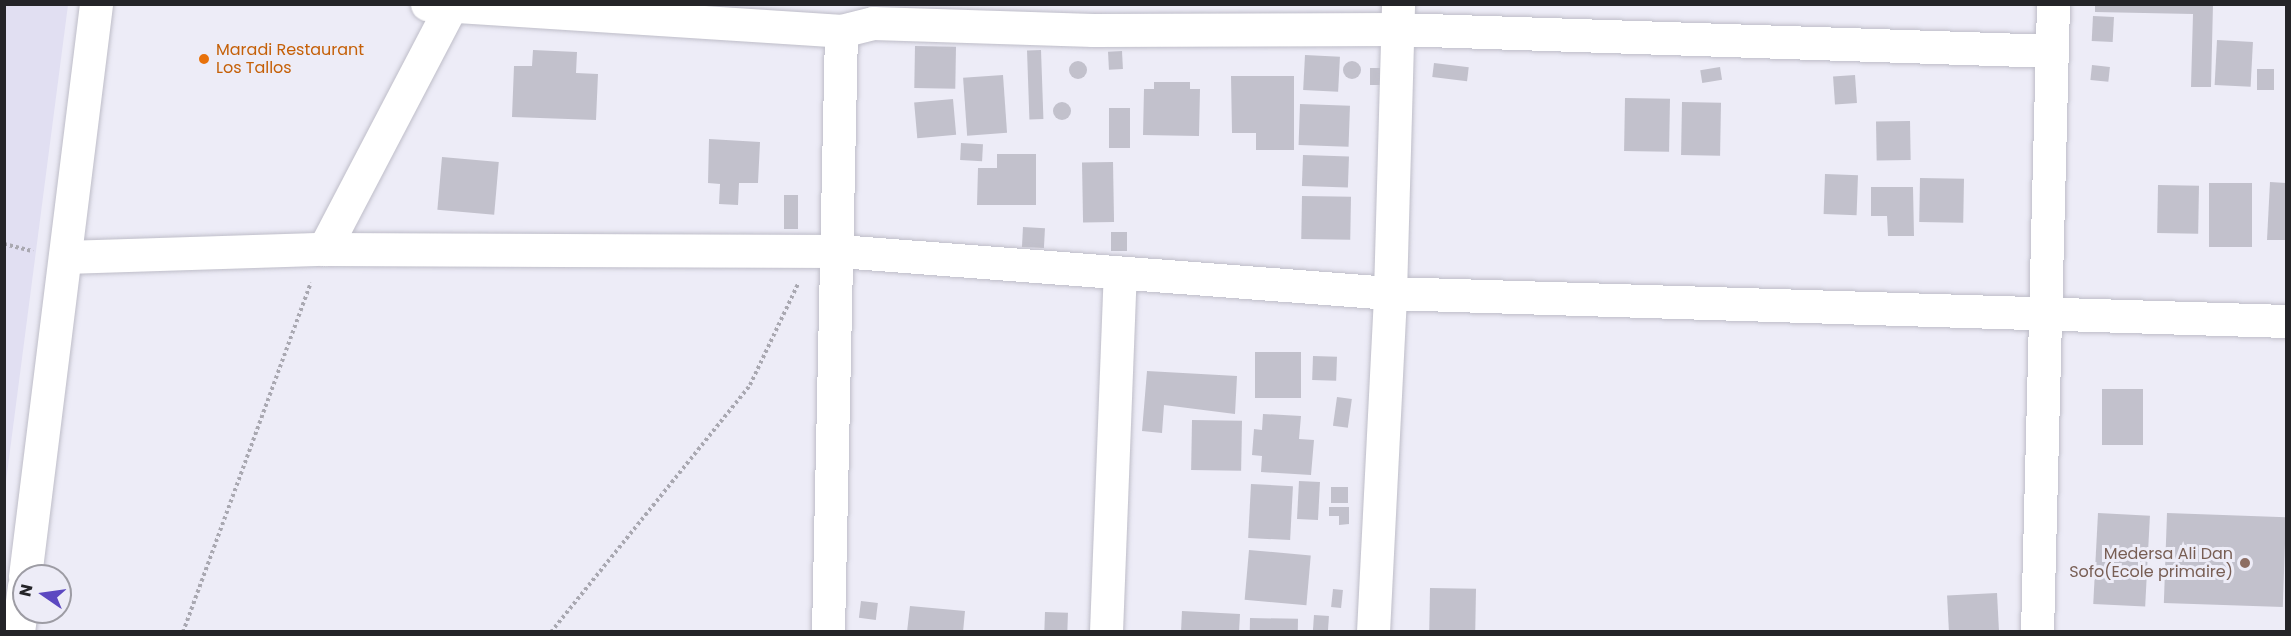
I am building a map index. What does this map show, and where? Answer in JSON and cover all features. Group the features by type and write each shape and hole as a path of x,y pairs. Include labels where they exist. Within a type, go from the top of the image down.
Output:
{"street":[{"path":"26,564 50,254 96,4"},
{"path":"2037,632 2053,4"},
{"path":"324,249 444,5 841,31 873,23 1094,17 1398,16 2052,51"},
{"path":"1373,632 1390,293 1398,16"},
{"path":"828,632 827,250 841,31"},
{"path":"50,254 324,249 827,250 1390,293 2286,321"},
{"path":"1106,632 1120,274"}],"path":[{"path":"4,244 50,254"},
{"path":"183,632 324,249"},
{"path":"551,632 750,385 827,250"}],"shaded area":[{"path":"4,5 68,5 5,489"}],"building":[{"path":"2095,4 2213,4 2211,87 2191,87 2193,14 2095,12"},
{"path":"2093,16 2114,17 2113,42 2092,41"},
{"path":"2217,40 2253,42 2251,87 2215,85"},
{"path":"915,46 956,47 955,89 914,88"},
{"path":"533,50 577,52 576,73 598,74 596,120 512,117 514,66 532,66"},
{"path":"1027,50 1041,50 1043,119 1029,119"},
{"path":"1122,51 1123,69 1109,70 1108,52"},
{"path":"1305,55 1340,57 1338,92 1303,90"},
{"path":"1078,61 1084,64 1087,70 1084,76 1078,79 1072,76 1069,70 1072,64"},
{"path":"1352,61 1358,64 1361,70 1358,76 1352,79 1346,76 1343,70 1346,64"},
{"path":"1434,63 1469,67 1467,81 1432,77"},
{"path":"2092,65 2110,67 2108,82 2090,80"},
{"path":"1720,67 1722,80 1702,83 1700,70"},
{"path":"1370,68 1380,68 1380,85 1370,85"},
{"path":"2257,69 2274,69 2274,90 2257,90"},
{"path":"1003,75 1007,133 967,136 963,78"},
{"path":"1855,75 1857,103 1835,104 1833,77"},
{"path":"1231,76 1294,76 1294,150 1256,150 1256,133 1232,133"},
{"path":"1154,82 1190,82 1190,89 1200,89 1199,136 1143,135 1144,89 1154,89"},
{"path":"1625,98 1670,99 1669,152 1624,151"},
{"path":"953,99 956,135 917,138 914,102"},
{"path":"1062,102 1068,105 1071,111 1068,117 1062,120 1056,117 1053,111 1056,105"},
{"path":"1682,102 1721,103 1720,156 1681,155"},
{"path":"1300,104 1350,106 1349,147 1299,145"},
{"path":"1109,108 1130,108 1130,148 1109,148"},
{"path":"1910,121 1911,160 1877,161 1876,122"},
{"path":"709,139 760,142 758,183 739,183 738,205 719,204 720,184 708,183"},
{"path":"961,143 983,144 982,161 960,160"},
{"path":"997,154 1036,154 1036,205 977,205 978,168 997,168"},
{"path":"1303,155 1349,157 1348,188 1302,186"},
{"path":"442,157 499,162 494,215 437,210"},
{"path":"1113,162 1114,222 1083,223 1082,163"},
{"path":"1825,174 1858,175 1857,215 1824,214"},
{"path":"1920,178 1964,179 1963,223 1919,222"},
{"path":"2270,182 2286,183 2286,240 2267,240"},
{"path":"2209,183 2252,183 2252,247 2209,247"},
{"path":"2158,185 2199,186 2198,234 2157,233"},
{"path":"1871,187 1913,187 1914,236 1888,236 1887,216 1871,216"},
{"path":"784,195 798,195 798,229 784,229"},
{"path":"1302,196 1351,197 1350,240 1301,239"},
{"path":"1023,227 1045,228 1044,248 1022,247"},
{"path":"1111,232 1127,232 1127,251 1111,251"},
{"path":"1255,352 1301,352 1301,398 1255,398"},
{"path":"1313,356 1337,357 1336,381 1312,380"},
{"path":"1147,371 1237,376 1235,414 1164,405 1162,433 1142,431"},
{"path":"2102,389 2143,389 2143,445 2102,445"},
{"path":"1337,397 1352,399 1348,428 1333,426"},
{"path":"1263,414 1301,416 1299,439 1314,440 1311,475 1261,472 1262,456 1252,455 1254,429 1262,430"},
{"path":"1192,420 1242,421 1241,471 1191,470"},
{"path":"1299,481 1320,482 1318,520 1297,519"},
{"path":"1251,484 1293,486 1290,540 1248,538"},
{"path":"1331,487 1348,487 1348,503 1331,503"},
{"path":"1329,507 1349,507 1349,524 1339,525 1339,516 1329,516"},
{"path":"2098,513 2150,516 2145,607 2093,604"},
{"path":"2167,513 2286,517 2283,607 2164,603"},
{"path":"1249,550 1311,555 1306,605 1245,600"},
{"path":"1430,588 1476,589 1475,632 1429,632"},
{"path":"1333,589 1343,590 1341,608 1331,607"},
{"path":"1997,593 1999,632 1949,632 1947,596"},
{"path":"861,601 878,603 876,620 859,618"},
{"path":"910,606 965,611 963,632 907,632"},
{"path":"1182,611 1240,614 1239,632 1181,632"},
{"path":"1045,612 1068,613 1067,632 1044,632"},
{"path":"1314,615 1329,616 1328,632 1313,632"},
{"path":"1250,618 1298,619 1298,632 1250,632"}],"place":[{"name":"Maradi Restaurant Los Tallos","path":"204,59"},
{"name":"Medersa Ali Dan Sofo(Ecole primaire)","path":"2245,563"}]}
